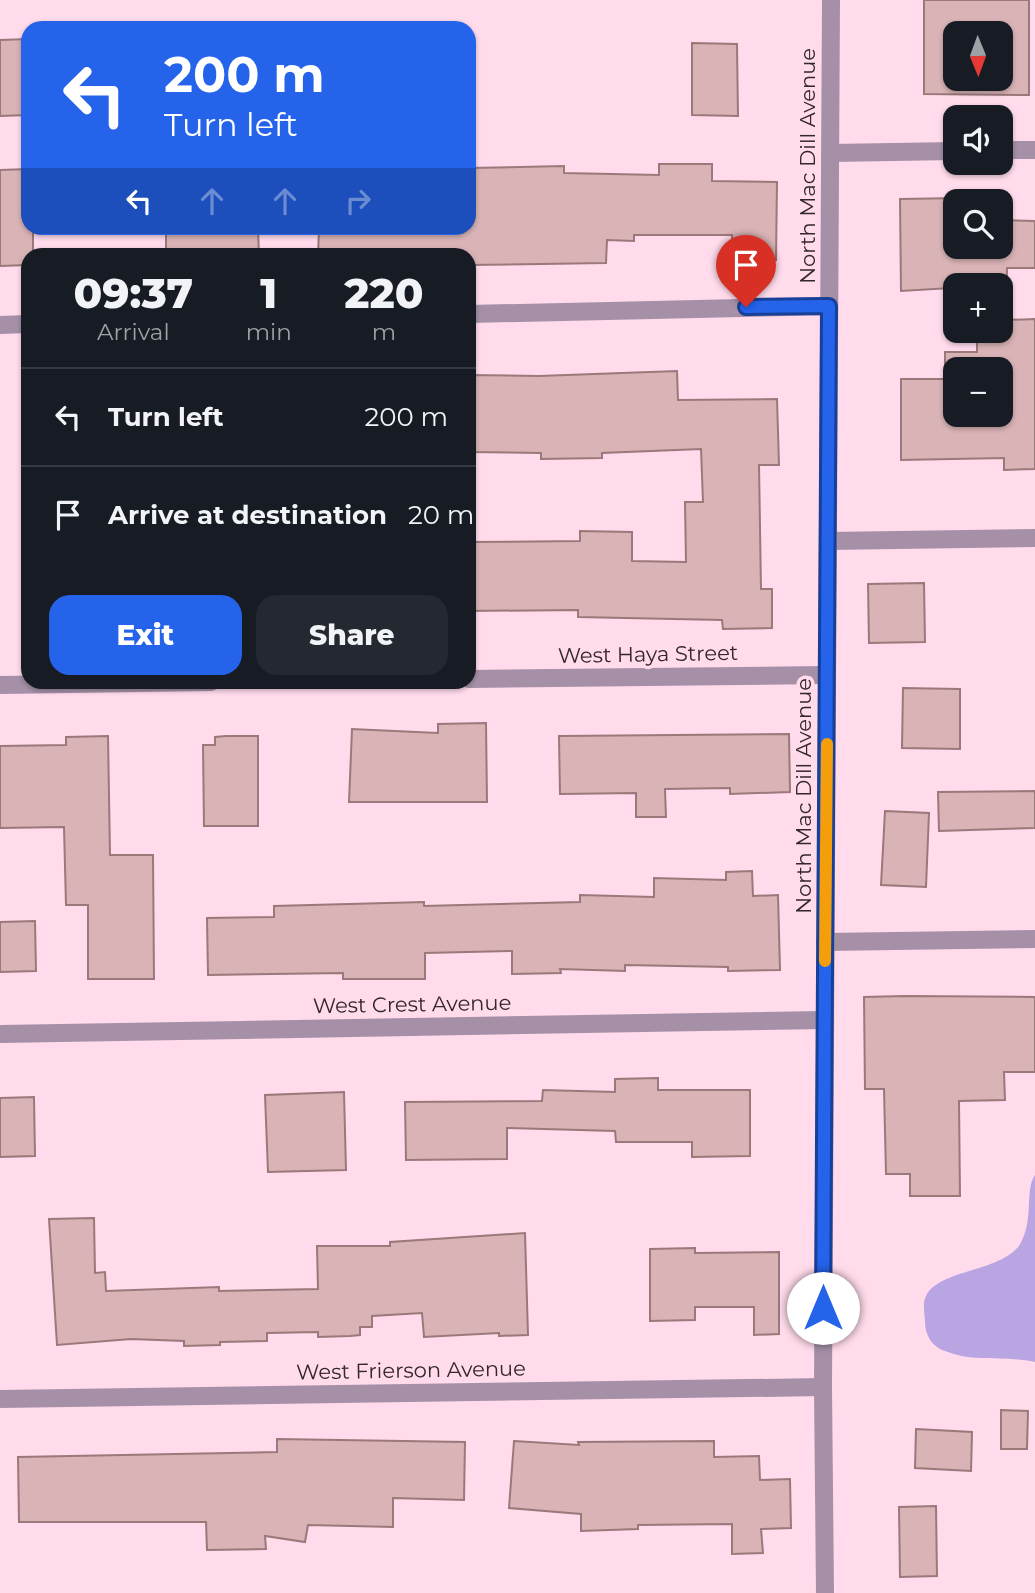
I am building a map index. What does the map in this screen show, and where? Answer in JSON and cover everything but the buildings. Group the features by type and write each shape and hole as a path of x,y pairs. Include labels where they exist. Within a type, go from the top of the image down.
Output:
{"street":[{"name":"North Mac Dill Avenue","path":"825,1593 824,1020 831,0"},
{"path":"1013,150 1035,150"},
{"path":"830,153 943,151"},
{"path":"476,314 829,306"},
{"path":"0,325 21,324"},
{"path":"828,541 1035,538"},
{"name":"West Haya Street","path":"476,679 827,674"},
{"path":"0,685 21,685"},
{"path":"825,942 1035,939"},
{"name":"West Crest Avenue","path":"0,1034 824,1020"},
{"name":"West Frierson Avenue","path":"0,1399 823,1387"}],"shaded area":[{"path":"1035,1175 1035,1362 967,1357 940,1349 930,1340 926,1331 926,1296 933,1287 943,1281 997,1261 1019,1246 1027,1226 1030,1189"}],"slow traffic":[{"path":"825,961 827,744"}],"route":[{"path":"746,307 829,306 823,1308"}]}
